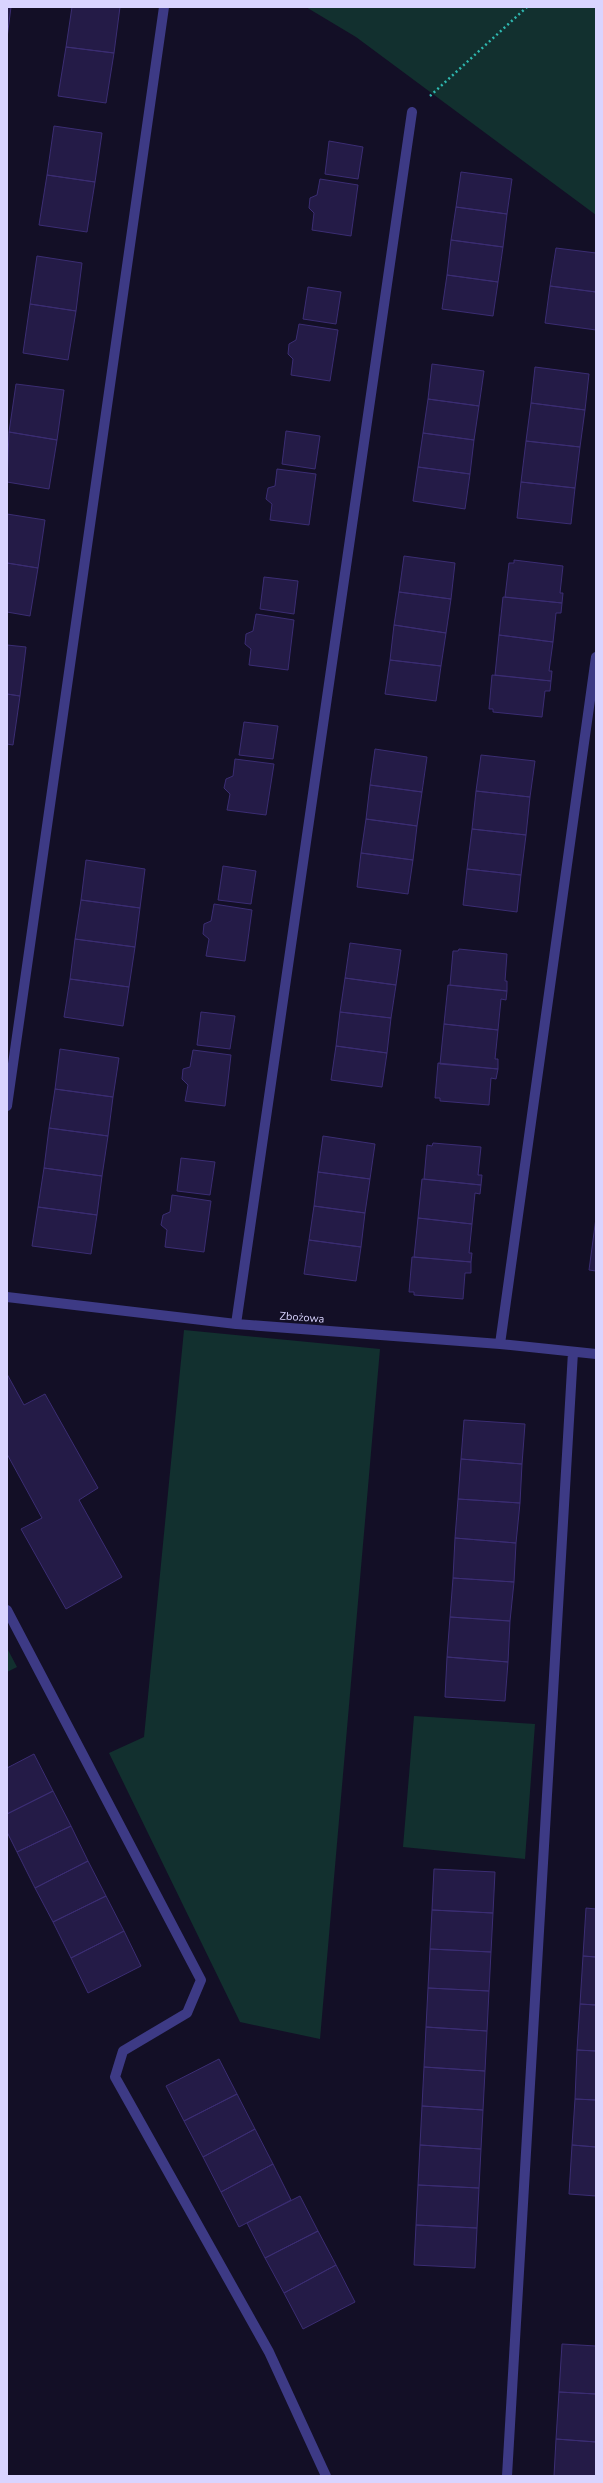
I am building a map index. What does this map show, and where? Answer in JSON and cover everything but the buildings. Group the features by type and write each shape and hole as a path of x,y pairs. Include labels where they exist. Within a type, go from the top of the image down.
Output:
{"street":[{"path":"7,1106 164,7"},
{"path":"236,1324 412,112"},
{"path":"500,1344 596,657"},
{"name":"Zbożowa","path":"7,1297 236,1324 500,1344 596,1354"},
{"path":"507,2476 573,1352"},
{"path":"7,1610 201,1980 187,2013 123,2051 115,2077 269,2352 326,2476"}],"path":[{"path":"412,112 527,7"}],"green space":[{"path":"306,7 596,7 596,215 356,37"},
{"path":"184,1330 380,1349 320,2039 240,2022 109,1753 144,1737"},
{"path":"7,1648 17,1667 7,1672"},
{"path":"414,1716 535,1724 525,1859 403,1847"}]}
